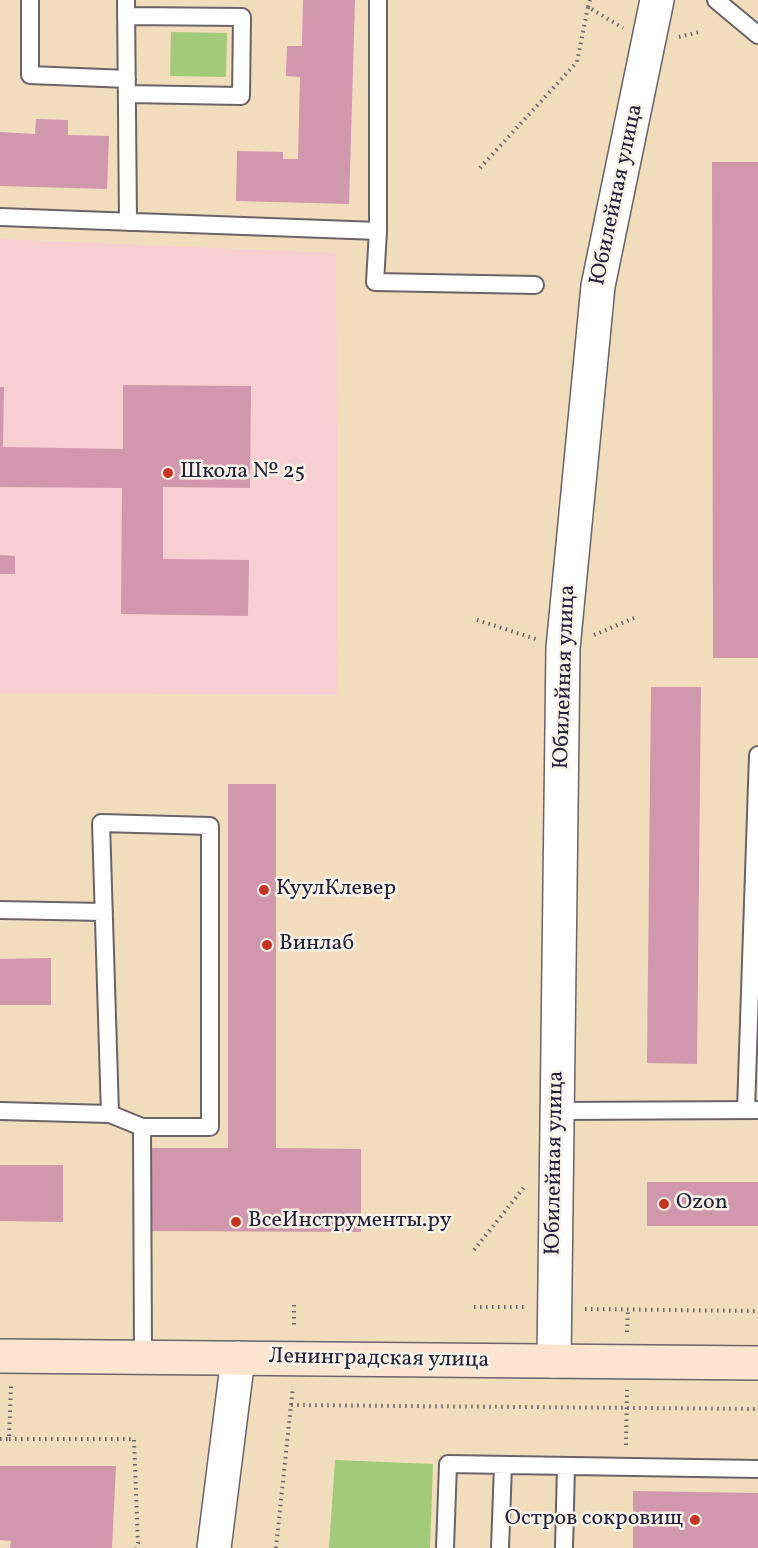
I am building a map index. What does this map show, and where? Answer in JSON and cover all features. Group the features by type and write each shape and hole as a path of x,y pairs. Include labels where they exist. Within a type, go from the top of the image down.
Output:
{"main road":[{"name":"Ленинградская улица","path":"6,1369 143,1357 758,1364"}],"street":[{"name":"Юбилейная улица","path":"554,1361 563,648 598,286 650,44 657,0"},
{"path":"214,1548 238,1358"}],"lane":[{"path":"30,0 30,75 127,87 241,96 242,17 126,8 127,87 128,222"},
{"path":"378,0 378,231 375,282 535,285"},
{"path":"716,0 758,35"},
{"path":"0,217 378,231"},
{"path":"557,1111 752,1110 758,755"},
{"path":"0,1111 110,1114 142,1127 210,1127 210,826 101,823 110,1114"},
{"path":"0,910 104,912"},
{"path":"142,1127 143,1357"},
{"path":"445,1548 448,1464 758,1469"},
{"path":"500,1548 503,1465"},
{"path":"564,1548 566,1466"}],"path":[{"path":"480,168 577,62 590,0"},
{"path":"588,7 650,44 699,32"},
{"path":"474,1250 526,1184"},
{"path":"474,1307 758,1311"},
{"path":"6,1369 9,1439"},
{"path":"276,1548 291,1405 758,1410"},
{"path":"0,1439 134,1439 138,1543 136,1548"}],"shaded area":[{"name":"Школа № 25","path":"0,239 336,253 338,695 0,693"}],"green space":[{"path":"171,32 227,33 226,77 170,76"},
{"path":"335,1460 433,1464 430,1548 329,1548"}],"building":[{"path":"303,0 355,0 349,204 236,201 237,151 283,152 283,159 298,159 300,77 286,76 287,46 302,46"},
{"path":"36,119 68,120 68,135 109,136 107,189 0,186 0,132 35,134"},
{"path":"712,162 758,162 758,658 713,658"},
{"path":"123,385 251,386 250,488 163,487 163,559 249,560 248,616 121,614 122,488 0,487 0,387 4,387 3,447 123,449"},
{"path":"0,555 15,556 15,574 0,574"},
{"path":"651,687 701,687 697,1064 647,1063"},
{"path":"228,784 276,784 276,1148 361,1149 361,1232 152,1231 152,1148 228,1148"},
{"path":"51,958 51,1005 0,1005 0,959"},
{"path":"0,1165 63,1165 63,1222 0,1221"},
{"path":"647,1182 758,1182 758,1226 647,1226"},
{"path":"0,1466 116,1466 112,1548 10,1548 11,1541 0,1540"},
{"name":"Остров сокровищ","path":"633,1491 758,1493 758,1548 633,1548"}],"place":[{"name":"Школа № 25","path":"168,473"},
{"name":"КуулКлевер","path":"264,890"},
{"name":"Винлаб","path":"267,945"},
{"name":"Ozon","path":"664,1204"},
{"name":"ВсеИнструменты.ру","path":"236,1222"},
{"name":"Остров сокровищ","path":"695,1520"}]}
